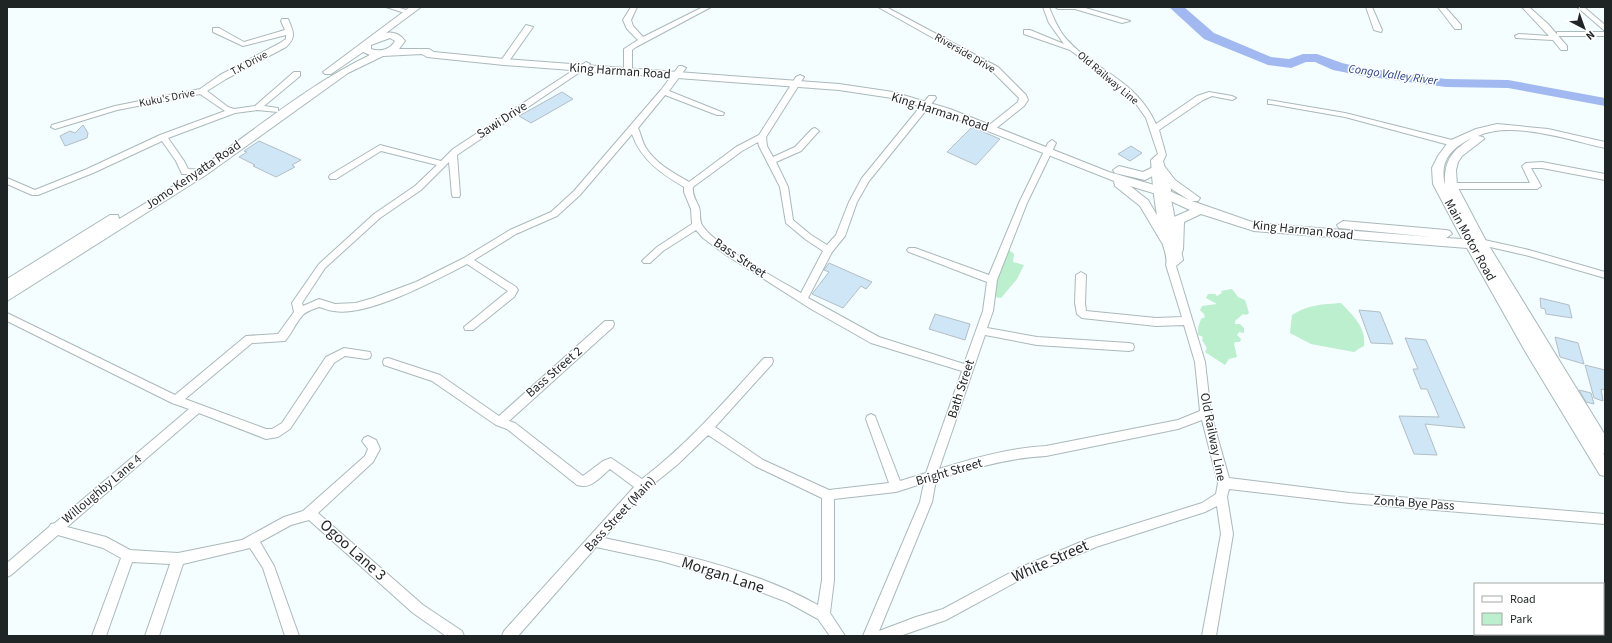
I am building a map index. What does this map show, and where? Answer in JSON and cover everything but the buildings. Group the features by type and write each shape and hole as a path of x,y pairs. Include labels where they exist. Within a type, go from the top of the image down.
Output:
{"main road":[{"name":"Jomo Kenyatta Road","path":"7,284 219,150 368,43 398,9 416,7"},
{"path":"368,43 371,53 382,53 398,46 400,31 426,7"},
{"name":"King Harman Road","path":"368,43 384,36 399,40 405,44 506,60"},
{"name":"King Harman Road","path":"382,53 414,51 429,52 428,54 583,66 798,80 930,101 1049,147 1116,169 1162,190 1254,227 1296,226 1434,232 1475,241"},
{"name":"Jomo Kenyatta Road","path":"7,296 202,172 345,71 382,53"},
{"name":"Main Motor Road","path":"1605,145 1548,132 1519,128 1480,130 1453,143 1443,156 1438,168 1439,184 1456,216 1475,241 1545,347 1605,448"},
{"name":"Main Motor Road","path":"1605,150 1551,137 1523,133 1488,136 1466,147 1458,154 1450,170 1451,186 1484,265 1530,348 1605,470"},
{"name":"King Harman Road","path":"1049,147 1105,175 1162,190"},
{"path":"1116,169 1145,176 1159,169 1175,187 1201,206 1178,220 1177,250"},
{"path":"1105,175 1122,184 1141,199 1166,240"},
{"path":"1434,232 1449,224 1456,216"},
{"name":"King Harman Road","path":"1296,226 1446,242 1475,241"},
{"path":"1446,242 1467,253 1484,265"},
{"path":"1530,348 1545,347"}],"street":[{"path":"634,7 627,20 641,39"},
{"path":"629,69 628,49 641,39 708,7"},
{"name":"Riverside Drive","path":"881,7 995,69 1024,100 995,125"},
{"name":"Old Railway Line","path":"1046,7 1055,31 1072,48 1136,99 1155,129 1162,154 1159,161 1159,169 1166,240 1172,260 1171,265 1200,362 1206,414 1224,483 1221,497 1227,534 1209,636"},
{"path":"1058,7 1075,7 1101,14 1120,22 1126,21"},
{"path":"1369,7 1378,30"},
{"path":"1441,7 1458,27"},
{"path":"1525,7 1557,36 1564,48"},
{"path":"1580,7 1605,29"},
{"path":"285,21 290,31"},
{"path":"506,60 529,27"},
{"name":"T.K Drive","path":"202,91 283,45 289,40 290,31 243,44 216,30"},
{"path":"1027,32 1072,48"},
{"path":"1519,36 1605,34"},
{"name":"Sawi Drive","path":"176,400 250,339 281,338 286,333 299,312 297,304 322,266 372,221 418,188 453,154 489,128 559,84 583,66"},
{"path":"299,312 319,303 335,308 349,307 376,301 419,284 467,260 513,232 554,214 571,200 634,128 679,72"},
{"path":"257,108 297,74"},
{"path":"647,262 660,249 697,225 695,209 688,192 689,186 739,149 762,136 798,80"},
{"name":"Kuku's Drive","path":"55,127 115,108 202,91 225,109 234,111"},
{"path":"664,92 720,113"},
{"path":"1155,129 1200,98 1212,94 1232,98"},
{"path":"803,298 828,250 840,236 853,202 865,180 930,101"},
{"path":"1271,102 1345,115 1453,143"},
{"path":"7,181 35,193 90,171 163,137 234,111 257,108 275,110"},
{"path":"634,128 639,143 647,156 675,178 689,186"},
{"path":"771,161 784,157 798,149 814,131"},
{"path":"762,136 763,146 784,187 789,220 808,237 828,250"},
{"path":"163,137 180,161 185,172 202,172"},
{"name":"Bath Street","path":"870,636 926,502 931,475 988,310 992,280 1023,203 1049,147"},
{"path":"333,177 380,148 411,157 444,164"},
{"path":"453,154 456,195"},
{"path":"1451,186 1537,186 1531,178 1526,166 1529,165 1550,166 1605,177"},
{"name":"Old Railway Line","path":"1162,190 1177,250"},
{"name":"Bass Street","path":"697,225 706,236 729,253 875,340 967,369"},
{"path":"1475,241 1605,275"},
{"path":"912,250 992,280"},
{"path":"1171,265 1178,260 1177,250"},
{"path":"467,260 513,290 511,294 469,327"},
{"path":"1081,275 1080,303 1082,314 1156,322 1188,321"},
{"path":"7,317 176,400 266,434 274,434 286,426 330,360 344,352 366,355"},
{"name":"Bass Street 2","path":"500,422 609,324"},
{"path":"981,331 1044,342 1129,347"},
{"name":"Bass Street (Main)","path":"509,636 642,486 673,462 707,428 768,361"},
{"path":"388,362 436,378 500,422 511,426 580,481 586,481 607,464 612,464 642,486"},
{"name":"Willoughby Lane 4","path":"7,570 198,408"},
{"name":"Bright Street","path":"828,496 896,487 973,463 1092,442 1178,424 1206,414"},
{"path":"871,419 896,487"},
{"path":"707,428 759,463 828,496 828,580 823,615"},
{"path":"308,514 369,459 374,449 372,443 368,441"},
{"name":"Zonta Bye Pass","path":"1224,483 1350,498 1605,519"},
{"name":"White Street","path":"884,636 916,623 946,614 1023,572 1094,542 1205,508 1221,497"},
{"name":"Ogoo Lane 3","path":"55,528 70,534 106,542 128,556 178,559 244,545 288,521 308,514 314,515 418,610 457,636"},
{"path":"252,540 268,566 292,636"},
{"name":"Morgan Lane","path":"594,541 661,555 735,576 791,598 823,615 838,636"},
{"path":"100,636 128,556"},
{"path":"152,636 178,559"}],"green space":[{"path":"1008,249 1014,254 1013,262 1024,265 1017,279 1001,298 990,296"},
{"path":"1232,289 1238,297 1245,300 1249,313 1246,315 1243,314 1235,321 1235,324 1240,324 1244,328 1244,333 1239,332 1237,335 1241,339 1240,342 1235,342 1234,344 1237,357 1229,359 1225,365 1205,352 1207,348 1202,340 1203,337 1198,335 1198,328 1201,319 1205,317 1200,310 1202,306 1217,304 1206,298 1208,294 1215,294 1217,296 1222,293 1221,291"},
{"path":"1341,303 1358,323 1363,333 1364,346 1354,352 1311,344 1290,333 1292,315 1310,307"}],"waterway":[{"name":"Congo Valley River","path":"1176,7 1209,36 1268,61 1291,64 1303,58 1317,58 1338,67 1363,72 1446,83 1508,84 1605,102"}]}
